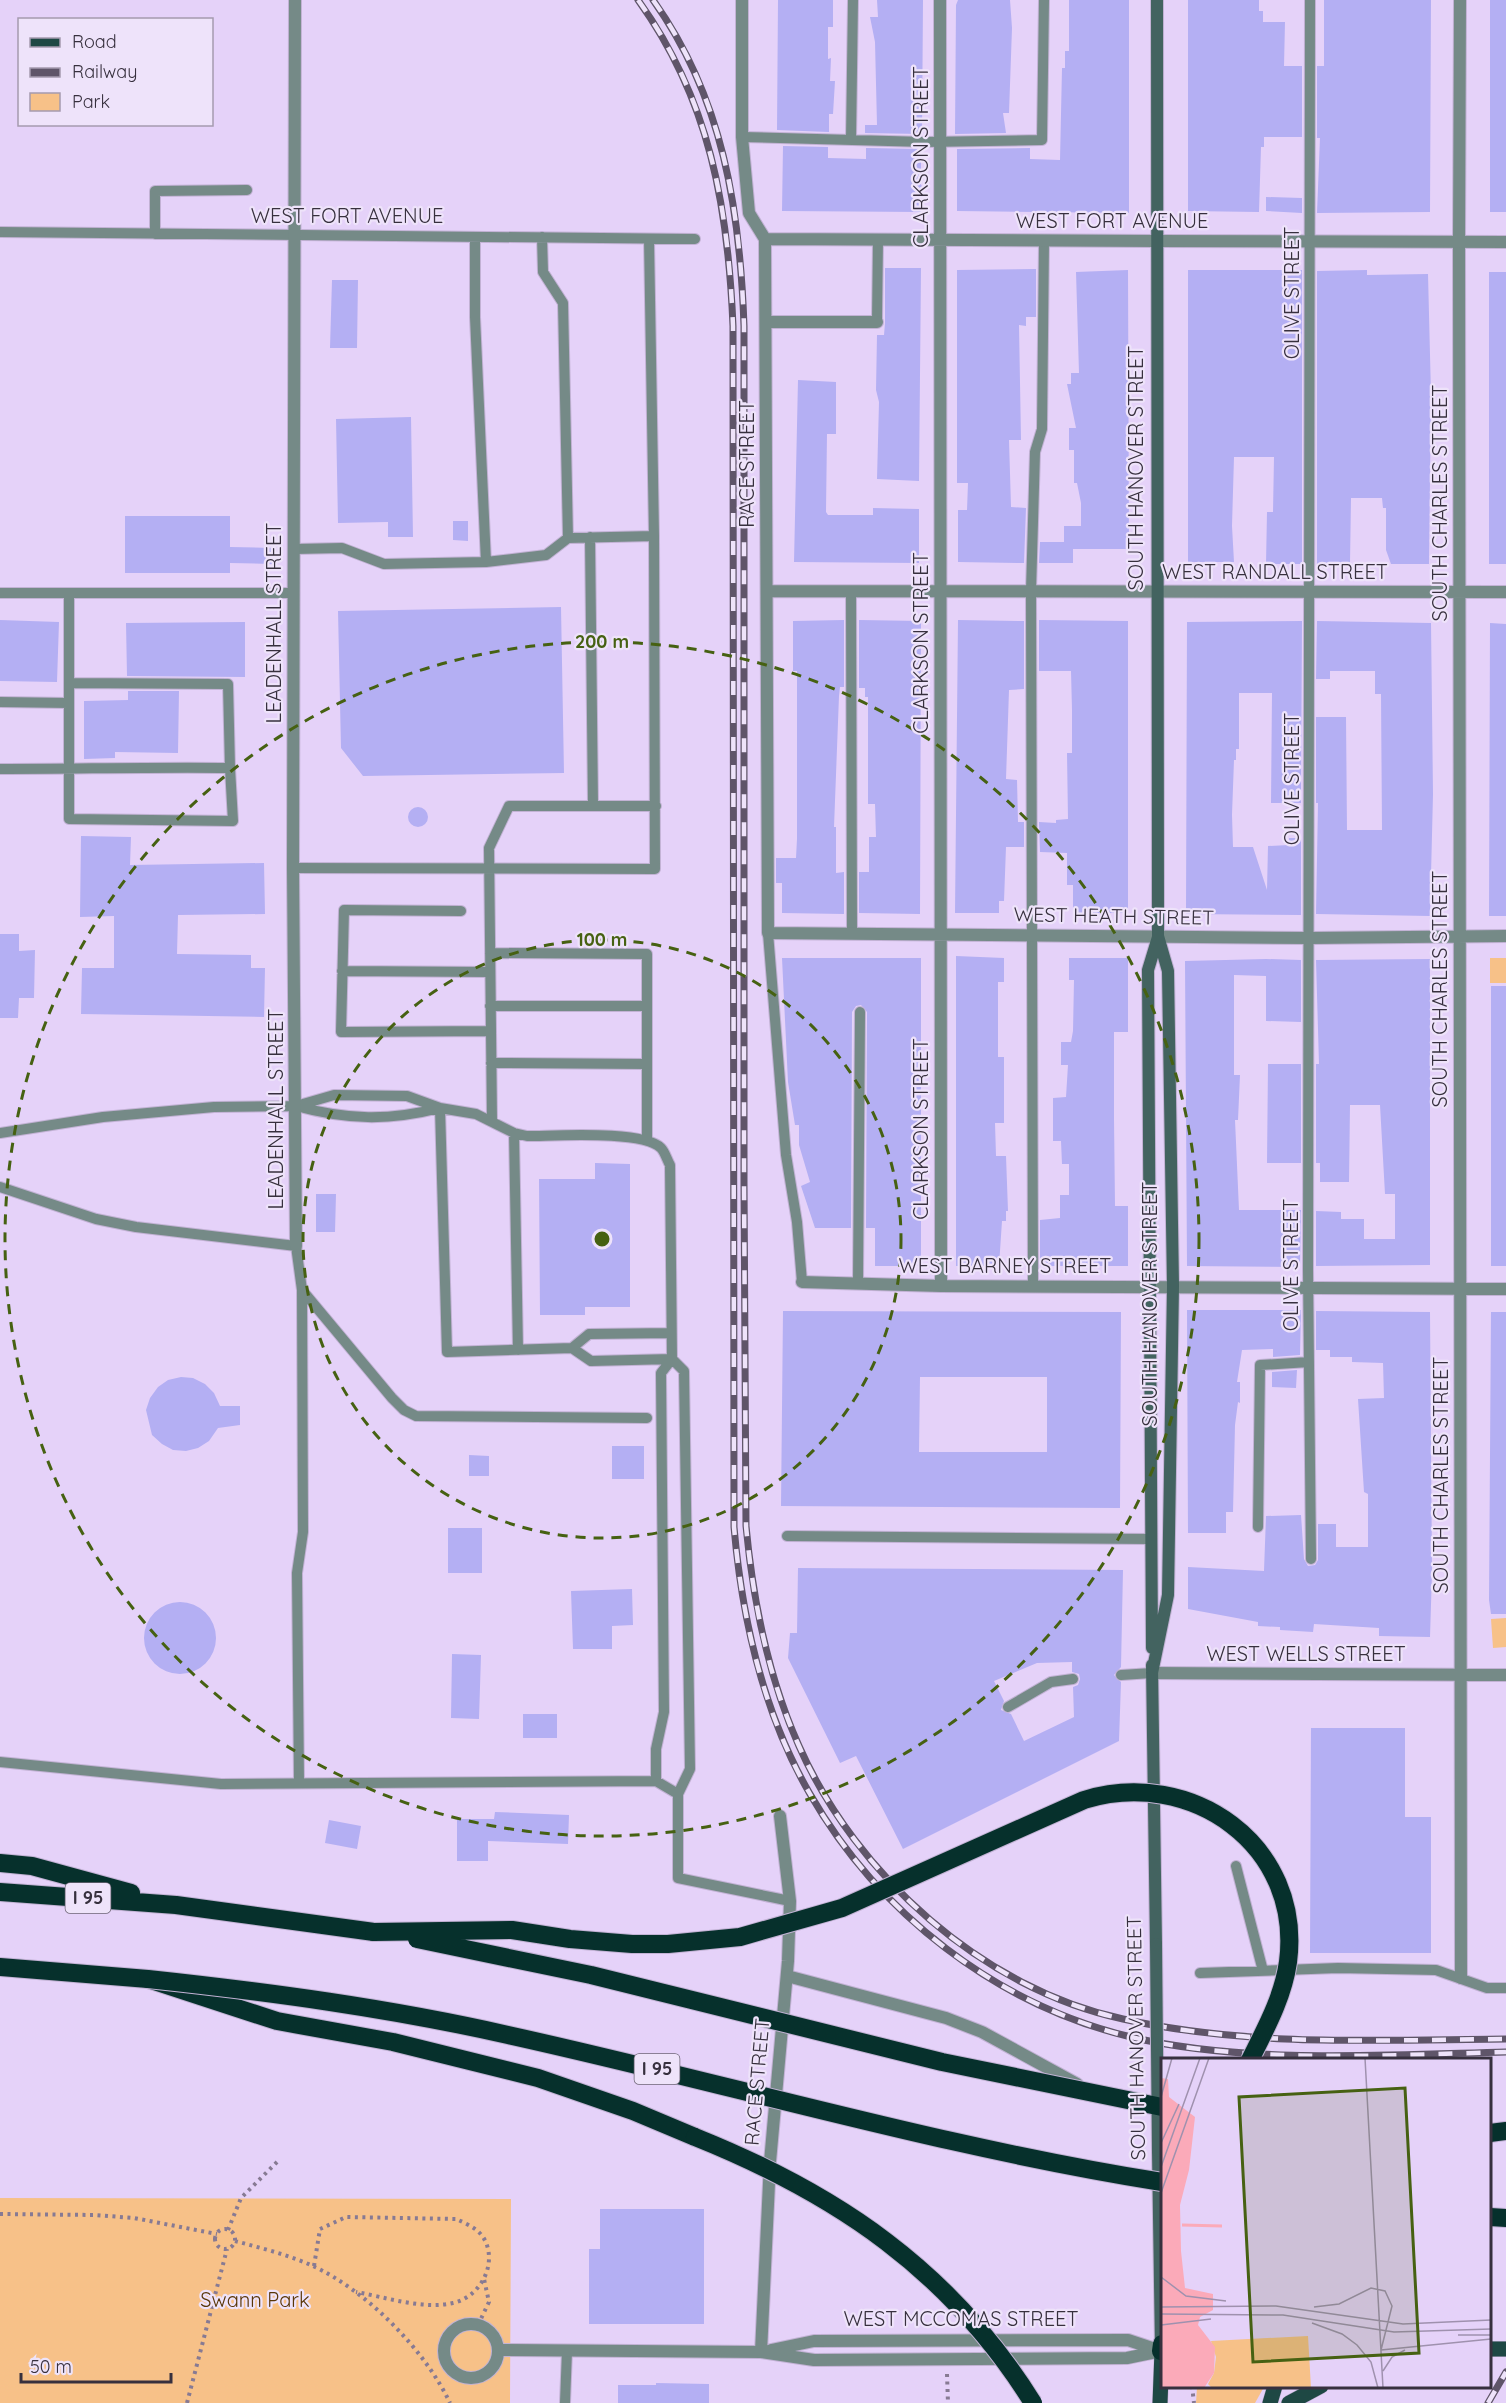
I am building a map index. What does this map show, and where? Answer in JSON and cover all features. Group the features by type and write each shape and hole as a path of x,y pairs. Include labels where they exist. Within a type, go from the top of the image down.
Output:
{"highway":[{"path":"374,1932 512,1930 632,1944 677,1944 740,1937 842,1908 1084,1800 1121,1791 1158,1793 1199,1804 1243,1833 1266,1861 1282,1899 1289,1940 1285,1980 1269,2022 1251,2058"},
{"path":"0,1863 32,1866 176,1905"},
{"name":"I 95","path":"0,1892 176,1905 374,1932 529,1962 942,2062 1161,2106"},
{"name":"I 95","path":"2,1968 148,1979 290,1996 434,2020 656,2069 1004,2153 1161,2182"},
{"path":"148,1979 277,2021 393,2042 537,2078 633,2111 740,2155 820,2196 888,2241 922,2269 980,2328 1033,2403"},
{"path":"1491,2133 1506,2131"},
{"path":"1491,2142 1506,2143"}],"main road":[{"name":"SOUTH HANOVER STREET","path":"1152,1672 1168,1595 1173,1286 1168,971 1158,936 1157,0"},
{"name":"SOUTH HANOVER STREET","path":"1158,936 1148,970 1150,1539 1161,2300"},
{"name":"SOUTH HANOVER STREET","path":"1161,2388 1161,2403"},
{"path":"1270,2403 1274,2388"},
{"path":"1289,2403 1317,2388"}],"street":[{"name":"LEADENHALL STREET","path":"295,0 293,868 296,1246"},
{"path":"742,0 742,137 749,213 765,238"},
{"name":"CLARKSON STREET","path":"940,0 940,1286"},
{"name":"SOUTH CHARLES STREET","path":"1460,0 1461,1978"},
{"name":"WEST FORT AVENUE","path":"765,238 1156,242 1506,242"},
{"name":"RACE STREET","path":"765,238 768,933"},
{"path":"766,322 877,322"},
{"name":"WEST RANDALL STREET","path":"767,591 1506,592"},
{"name":"WEST HEATH STREET","path":"768,933 1310,938 1506,936"},
{"name":"WEST BARNEY STREET","path":"802,1282 1033,1287 1150,1285 1506,1289"},
{"name":"WEST WELLS STREET","path":"1152,1672 1506,1675"},
{"name":"RACE STREET","path":"760,2352 770,2162 787,1976 790,1901 780,1816"},
{"path":"787,1976 946,2018 982,2032 1079,2085 1129,2100 1161,2106"},
{"path":"468,2324 478,2325 493,2334 498,2350 497,2360 485,2375 466,2379 449,2369 443,2350 451,2332 468,2324"},
{"name":"WEST MCCOMAS STREET","path":"760,2352 814,2341 1128,2340 1161,2349"},
{"name":"WEST MCCOMAS STREET","path":"498,2350 760,2352 826,2360 1127,2358 1161,2349"}],"lane":[{"path":"851,140 853,0"},
{"path":"742,137 940,142 1042,140 1044,0"},
{"name":"OLIVE STREET","path":"1310,0 1311,592 1308,1288 1311,1559"},
{"path":"155,234 155,191 247,190"},
{"name":"WEST FORT AVENUE","path":"0,232 694,239"},
{"path":"475,237 476,352 486,562"},
{"path":"542,237 543,272 563,303 568,538"},
{"path":"293,868 655,869 654,536 649,239"},
{"path":"877,322 878,240"},
{"path":"1033,1287 1030,591 1035,452 1042,429 1044,241"},
{"path":"294,549 342,548 384,564 486,562 546,555 568,538 654,536"},
{"path":"590,537 593,806"},
{"path":"851,591 852,934"},
{"path":"0,593 294,592"},
{"path":"69,593 69,683 69,819 233,821 228,684 69,683"},
{"path":"0,702 69,703"},
{"path":"0,769 230,768"},
{"path":"492,1121 489,848 509,806 656,806"},
{"path":"461,911 344,910 340,1032 491,1031"},
{"path":"768,933 786,1155 802,1282"},
{"path":"490,953 647,954 647,1140"},
{"path":"342,971 490,972"},
{"path":"490,1005 647,1006"},
{"path":"858,1284 860,1012"},
{"path":"491,1063 647,1064"},
{"path":"0,1132 103,1117 181,1110 296,1106 334,1095 407,1096 440,1108 476,1114 527,1136 622,1137 647,1140 662,1148 670,1165 672,1359 661,1373 664,1712 656,1749 656,1781"},
{"path":"296,1106 334,1116 405,1117 440,1108"},
{"path":"440,1108 447,1352 572,1348 591,1361 672,1359 684,1371 690,1769 678,1794 678,1878 790,1901"},
{"path":"514,1132 518,1350"},
{"path":"0,1187 96,1219 136,1227 296,1246 302,1290 303,1532 297,1573 298,1783"},
{"path":"302,1290 392,1398 404,1410 416,1416 647,1418"},
{"path":"572,1348 589,1334 671,1333"},
{"path":"1258,1527 1260,1365 1309,1362"},
{"path":"787,1536 1150,1539"},
{"path":"1121,1675 1152,1672"},
{"path":"1008,1707 1051,1682 1073,1679"},
{"path":"0,1762 221,1784 656,1781 678,1794"},
{"path":"1236,1866 1263,1971"},
{"path":"1200,1973 1338,1968 1436,1970 1487,1988 1506,1988"},
{"path":"565,2403 567,2351"}],"path":[{"path":"0,2214 114,2216 217,2234 228,2230 241,2198 278,2162"},
{"path":"314,2266 320,2229 345,2217 456,2219 482,2236 489,2264 484,2278 478,2288 456,2303 423,2304 356,2292"},
{"path":"228,2230 234,2235 235,2241"},
{"path":"217,2234 218,2247 227,2249"},
{"path":"187,2403 227,2249 235,2241"},
{"path":"235,2241 314,2266 356,2292 405,2337 440,2381 450,2403"},
{"path":"478,2325 489,2302 484,2278"},
{"path":"456,2303 457,2309"},
{"path":"947,2376 948,2403"},
{"path":"1192,2388 1194,2403"}],"green space":[{"path":"1490,958 1506,958 1506,983 1490,983"},
{"path":"1506,1618 1506,1647 1493,1648 1491,1619"},
{"name":"Swann Park","path":"0,2198 511,2199 510,2403 0,2403"},
{"path":"1197,2388 1263,2388 1255,2403 1196,2403"}],"building":[{"path":"778,0 833,0 833,27 828,27 828,59 831,58 830,81 835,81 833,114 829,114 829,132 777,130"},
{"path":"877,0 923,0 922,134 865,133 865,125 877,125 875,42 870,17 878,17"},
{"path":"958,0 1010,0 1012,28 1009,113 1003,113 1006,133 955,134 956,5"},
{"path":"1069,0 1129,0 1129,213 957,211 957,149 1030,148 1030,159 1060,160 1062,68 1065,68 1065,51 1069,51"},
{"path":"1188,0 1259,0 1259,11 1263,11 1263,22 1285,22 1284,66 1302,66 1302,137 1264,137 1264,147 1261,147 1259,212 1188,211"},
{"path":"1324,0 1431,0 1430,212 1317,213 1320,138 1317,138 1317,66 1324,66"},
{"path":"1490,0 1506,0 1506,212 1490,212"},
{"path":"783,146 828,147 828,158 866,159 866,148 921,149 921,185 924,188 921,212 782,211"},
{"path":"1266,197 1302,198 1302,213 1266,211"},
{"path":"885,268 921,268 919,481 877,479 879,402 876,390 877,335 884,335"},
{"path":"1036,269 1036,317 1026,317 1026,326 1019,325 1021,440 1009,440 1011,507 1026,508 1024,563 958,562 958,510 967,510 968,483 957,483 957,270"},
{"path":"1128,270 1129,549 1073,549 1073,563 1039,563 1040,542 1064,542 1064,526 1081,526 1081,503 1077,483 1074,483 1074,450 1069,450 1069,428 1076,428 1067,384 1071,384 1071,373 1079,373 1076,272"},
{"path":"1188,270 1302,270 1302,564 1266,564 1267,512 1273,512 1274,457 1234,457 1232,526 1234,562 1188,562"},
{"path":"1367,270 1367,275 1428,274 1431,395 1429,564 1391,564 1386,550 1386,508 1383,508 1382,498 1351,498 1350,563 1317,564 1317,271"},
{"path":"1489,272 1506,272 1506,564 1489,564"},
{"path":"332,280 358,280 357,348 330,348"},
{"path":"798,380 836,382 836,434 827,434 826,512 828,515 873,515 873,508 919,509 919,563 794,562"},
{"path":"411,417 413,537 388,537 388,522 338,523 336,419"},
{"path":"125,516 230,516 230,547 272,548 272,564 230,563 230,573 125,573"},
{"path":"453,521 468,521 468,541 453,540"},
{"path":"561,607 564,773 363,776 341,748 338,611"},
{"path":"0,620 59,622 57,682 0,681"},
{"path":"844,620 844,687 840,687 839,696 834,827 836,827 836,873 844,872 844,914 782,913 782,883 776,883 776,858 796,858 797,839 797,671 793,671 793,621"},
{"path":"859,620 921,621 920,914 859,913 859,872 869,872 869,837 876,837 875,804 868,804 868,697 865,697 865,688 859,688"},
{"path":"958,620 1024,621 1024,689 1009,690 1006,779 1017,780 1018,822 1024,822 1024,847 1006,847 1004,901 999,901 999,913 955,913"},
{"path":"1039,620 1128,621 1128,913 1073,913 1073,885 1067,885 1067,853 1040,852 1039,822 1056,823 1056,820 1068,819 1067,753 1072,753 1072,710 1071,671 1039,671"},
{"path":"1302,621 1301,803 1271,803 1272,693 1239,693 1239,749 1236,749 1236,760 1234,760 1232,815 1233,847 1253,847 1267,890 1268,846 1289,845 1289,838 1301,838 1301,915 1186,914 1187,622"},
{"path":"1317,621 1431,623 1433,794 1430,916 1316,914 1318,803 1316,803 1316,717 1346,717 1347,830 1382,830 1381,694 1375,694 1375,671 1330,671 1330,679 1316,679"},
{"path":"245,622 245,677 127,676 126,623"},
{"path":"1490,623 1506,624 1506,916 1489,916"},
{"path":"128,691 179,691 178,753 115,752 115,758 84,759 84,701 128,700"},
{"path":"418,807 425,810 428,817 425,824 418,827 411,824 408,817 411,810"},
{"path":"81,836 131,837 130,865 264,863 265,914 178,915 177,954 251,955 251,968 265,968 264,1017 81,1014 82,968 114,968 114,916 80,917"},
{"path":"0,934 19,934 19,951 35,950 34,998 19,998 18,1018 0,1018"},
{"path":"956,956 1004,958 1004,982 998,982 998,1057 1004,1057 1004,1123 995,1123 996,1156 1006,1156 1008,1211 1006,1211 1006,1221 1002,1221 999,1266 956,1266"},
{"path":"782,958 921,958 921,1266 875,1266 875,1228 866,1228 867,1012 861,1005 856,1006 852,1012 851,1228 815,1228 801,1186 810,1182 799,1145 799,1125 795,1125 788,1082"},
{"path":"1069,958 1128,958 1128,1032 1114,1032 1114,1119 1115,1206 1128,1206 1128,1266 1040,1266 1040,1220 1060,1218 1060,1195 1069,1195 1069,1164 1062,1164 1061,1141 1053,1141 1053,1098 1066,1097 1068,1065 1061,1065 1061,1042 1071,1042 1073,1031 1074,980 1069,980"},
{"path":"1430,959 1430,1265 1316,1266 1316,1211 1341,1212 1341,1219 1364,1219 1364,1239 1395,1239 1395,1194 1385,1194 1380,1105 1350,1105 1349,1182 1320,1182 1320,1163 1316,1163 1316,1064 1319,1064 1316,960"},
{"path":"1301,960 1301,1022 1266,1021 1266,976 1234,975 1234,1075 1240,1075 1238,1120 1235,1120 1239,1210 1301,1210 1300,1267 1187,1266 1185,961"},
{"path":"1491,986 1506,986 1506,1266 1491,1266"},
{"path":"1268,1064 1301,1064 1301,1163 1267,1163"},
{"path":"595,1163 630,1164 630,1307 585,1307 585,1315 540,1315 539,1179 595,1179"},
{"path":"316,1194 336,1194 335,1232 316,1232"},
{"path":"1187,1310 1301,1310 1300,1355 1273,1357 1273,1349 1242,1350 1237,1382 1240,1382 1240,1403 1238,1402 1235,1425 1233,1512 1226,1512 1226,1533 1188,1533"},
{"path":"783,1311 1121,1312 1120,1508 781,1506","holes":["920,1377 1047,1377 1047,1452 919,1452"]},
{"path":"1316,1311 1430,1312 1432,1572 1430,1637 1379,1636 1379,1628 1314,1624 1313,1632 1280,1630 1280,1627 1258,1626 1258,1622 1188,1609 1188,1567 1264,1571 1266,1516 1301,1515 1304,1559 1308,1566 1315,1565 1318,1560 1318,1524 1336,1524 1336,1547 1368,1547 1368,1494 1364,1492 1358,1399 1384,1398 1383,1363 1352,1362 1352,1357 1330,1357 1330,1350 1316,1350"},
{"path":"1491,1312 1506,1312 1506,1614 1491,1614 1489,1600"},
{"path":"1297,1370 1296,1388 1272,1387 1272,1372"},
{"path":"181,1377 193,1378 205,1384 214,1393 220,1406 240,1406 240,1425 218,1428 209,1441 198,1448 186,1451 173,1450 162,1444 152,1435 146,1410 150,1398 158,1387 168,1380"},
{"path":"612,1446 644,1446 644,1479 612,1479"},
{"path":"469,1455 489,1456 489,1476 469,1476"},
{"path":"448,1528 482,1528 482,1573 448,1573"},
{"path":"798,1568 1123,1570 1121,1667 1114,1675 1121,1682 1119,1741 903,1849 856,1756 840,1763 788,1658 790,1633 797,1633","holes":["1072,1662 1072,1672 1079,1674 1080,1679 1078,1685 1073,1687 1074,1717 1024,1741 1011,1714 1001,1710 1004,1701 994,1681 1037,1663"]},
{"path":"632,1589 633,1625 612,1626 612,1649 573,1649 571,1591"},
{"path":"187,1602 206,1612 214,1624 216,1638 214,1652 206,1664 194,1672 173,1674 154,1664 146,1652 144,1631 154,1612 166,1604"},
{"path":"452,1654 481,1655 479,1719 451,1718"},
{"path":"523,1714 557,1714 557,1738 523,1738"},
{"path":"1311,1728 1405,1728 1405,1817 1431,1817 1431,1953 1310,1953"},
{"path":"495,1812 569,1815 568,1844 488,1841 488,1861 457,1861 457,1819 494,1819"},
{"path":"329,1820 361,1826 357,1849 325,1843"},
{"path":"600,2209 704,2209 704,2324 589,2324 589,2249 600,2249"},
{"path":"656,2383 709,2384 709,2403 618,2403 618,2385 656,2385"}],"railway":[{"path":"638,0 663,38 683,76 698,115 720,196 730,282 733,326 734,1527 749,1631 757,1665 779,1731 810,1794 838,1838 870,1878 907,1915 946,1948 989,1978 1034,2002 1082,2022 1131,2037 1175,2046 1221,2051 1317,2056 1506,2052"},
{"path":"653,0 677,37 712,115 732,197 742,282 744,326 746,1526 763,1638 788,1720 824,1794 854,1839 890,1881 930,1920 974,1953 1021,1982 1071,2004 1123,2019 1218,2034 1313,2040 1506,2039"},
{"path":"1488,2403 1506,2372"}]}
